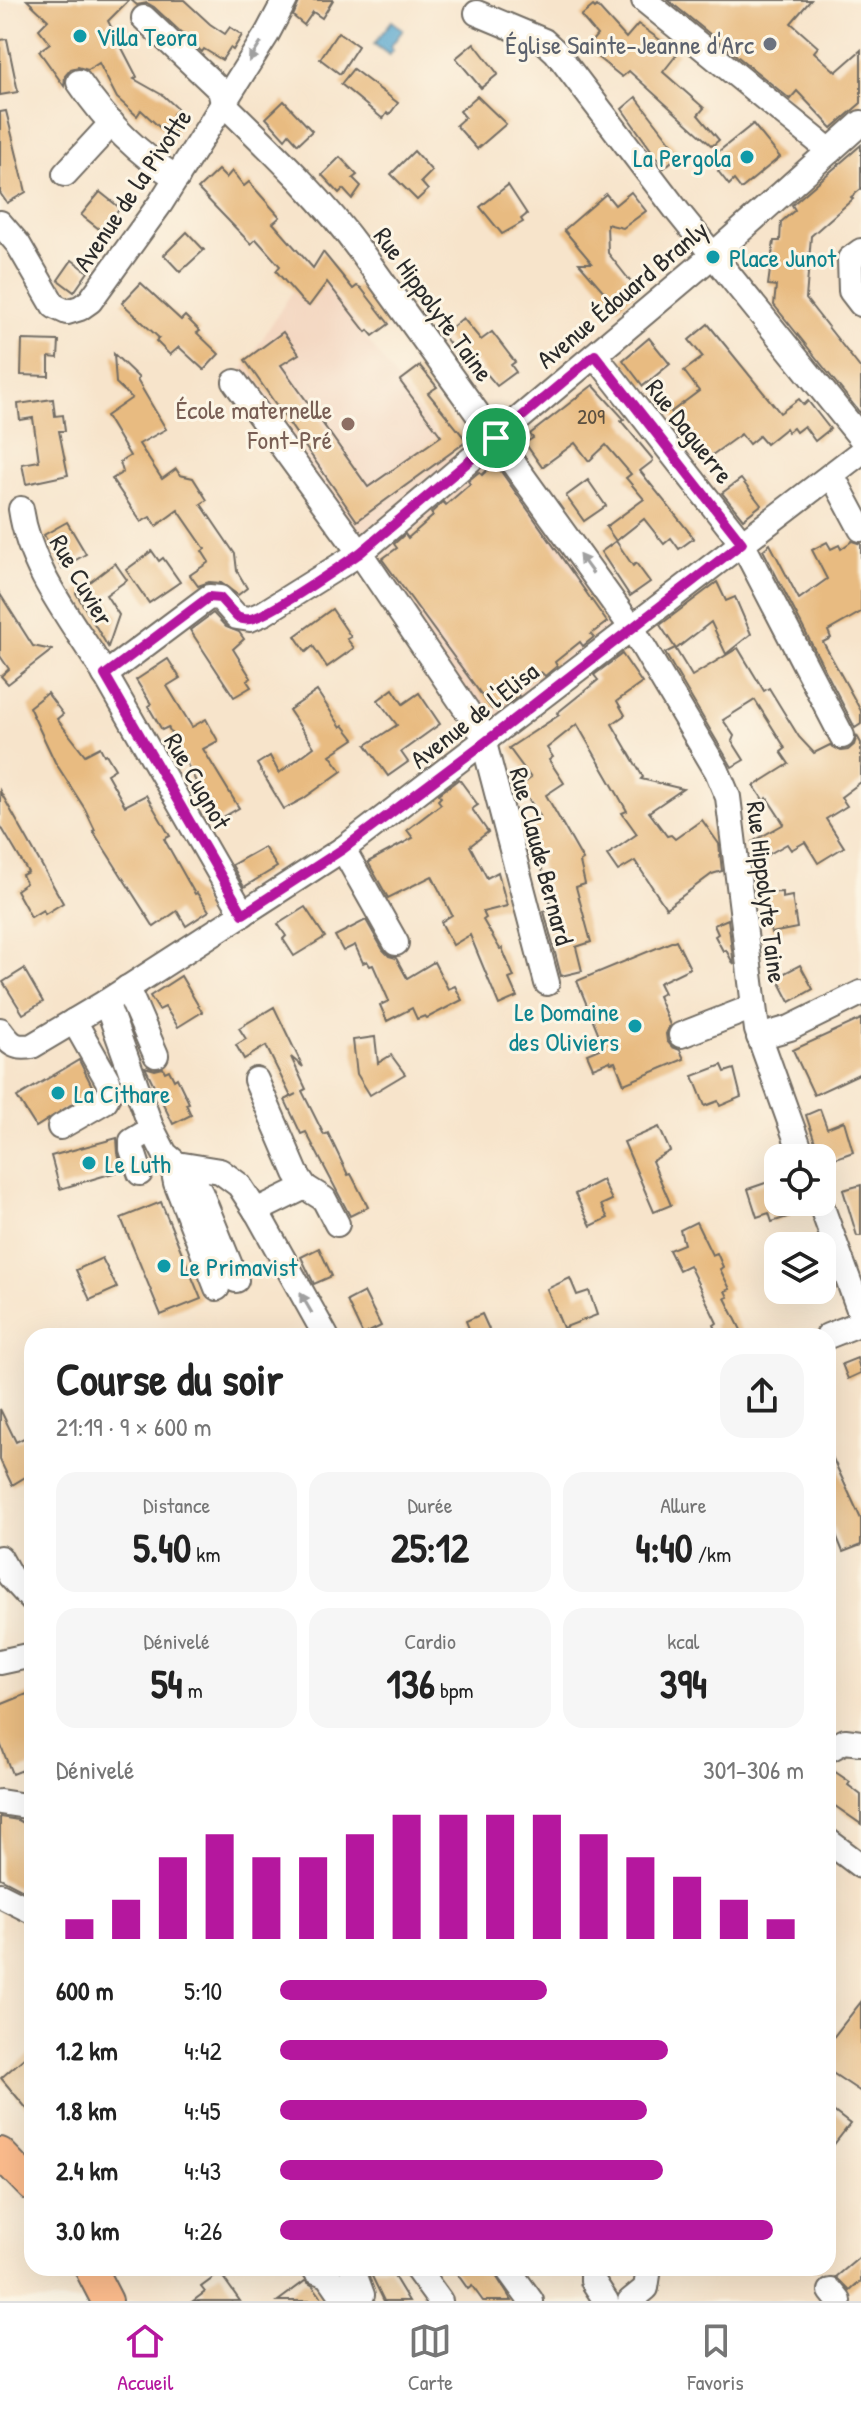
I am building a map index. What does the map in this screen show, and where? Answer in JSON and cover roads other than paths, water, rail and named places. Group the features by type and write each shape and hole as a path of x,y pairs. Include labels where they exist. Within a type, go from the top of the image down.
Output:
{"main road":[{"path":"0,2153 24,2178"},
{"path":"94,2276 107,2301"}],"street":[{"name":"Avenue de la Pivotte","path":"2,231 18,244 54,306 63,312 74,311 90,301 177,178 285,0"},
{"path":"644,0 830,151"},
{"path":"477,13 534,36 550,46 861,438"},
{"name":"Rue Hippolyte Taine","path":"144,18 220,90 223,103 279,157 349,235 632,628 726,790 759,1037 798,1144"},
{"path":"79,82 112,123 152,161 177,178"},
{"path":"65,174 112,123"},
{"name":"Avenue Édouard Branly","path":"105,675 209,597 217,596 223,600 237,617 255,618 360,553 713,255 861,123"},
{"path":"861,251 850,259 851,291 861,304"},
{"name":"Rue Daguerre","path":"595,355 742,543 842,736"},
{"name":"Rue Claude Bernard","path":"235,382 360,553 485,742 547,983"},
{"name":"Avenue de l'Elisa","path":"0,1030 11,1045 27,1047 38,1043 343,849 861,452"},
{"path":"832,475 861,529"},
{"name":"Rue Cuvier","path":"21,509 25,535 34,559 105,675"},
{"name":"Rue Cugnot","path":"105,675 243,914"},
{"path":"343,849 396,943"},
{"path":"127,988 156,1055"},
{"path":"759,1037 790,1028 861,993"},
{"path":"106,1002 152,1129 165,1154 182,1165 201,1194 226,1284"},
{"path":"681,1035 753,1007"},
{"path":"60,1127 105,1101 110,1092 100,1065 74,1021"},
{"path":"256,1080 296,1173 305,1187 324,1199 337,1224"},
{"path":"140,1173 132,1141 152,1129"},
{"path":"182,1165 210,1168 230,1177 256,1211 321,1328"},
{"path":"256,1211 305,1187"},
{"path":"825,1216 861,1315"},
{"path":"836,1333 861,1323"},
{"path":"0,1558 10,1576 24,1591"},
{"path":"0,1662 24,1657"},
{"path":"836,1746 845,1741 861,1743"},
{"path":"836,1847 861,1866"},
{"path":"0,1895 24,1907"},
{"path":"329,2276 346,2301"},
{"path":"355,2276 362,2295 359,2301"},
{"path":"422,2276 440,2301"},
{"path":"513,2276 531,2301"},
{"path":"593,2276 596,2290 606,2301"},
{"path":"630,2301 646,2288 648,2276"}],"water":[{"path":"392,21 403,30 390,47 393,50 389,55 374,44"}],"place":[{"name":"Villa Teora","path":"80,36"},
{"name":"Église Sainte-Jeanne d'Arc","path":"770,44"},
{"name":"La Pergola","path":"747,157"},
{"name":"Place Junot","path":"713,257"},
{"name":"École maternelle Font-Pré","path":"348,424"},
{"name":"Le Domaine des Oliviers","path":"635,1026"},
{"name":"La Cithare","path":"58,1093"},
{"name":"Le Luth","path":"89,1163"},
{"name":"Le Primavist","path":"164,1266"}]}
